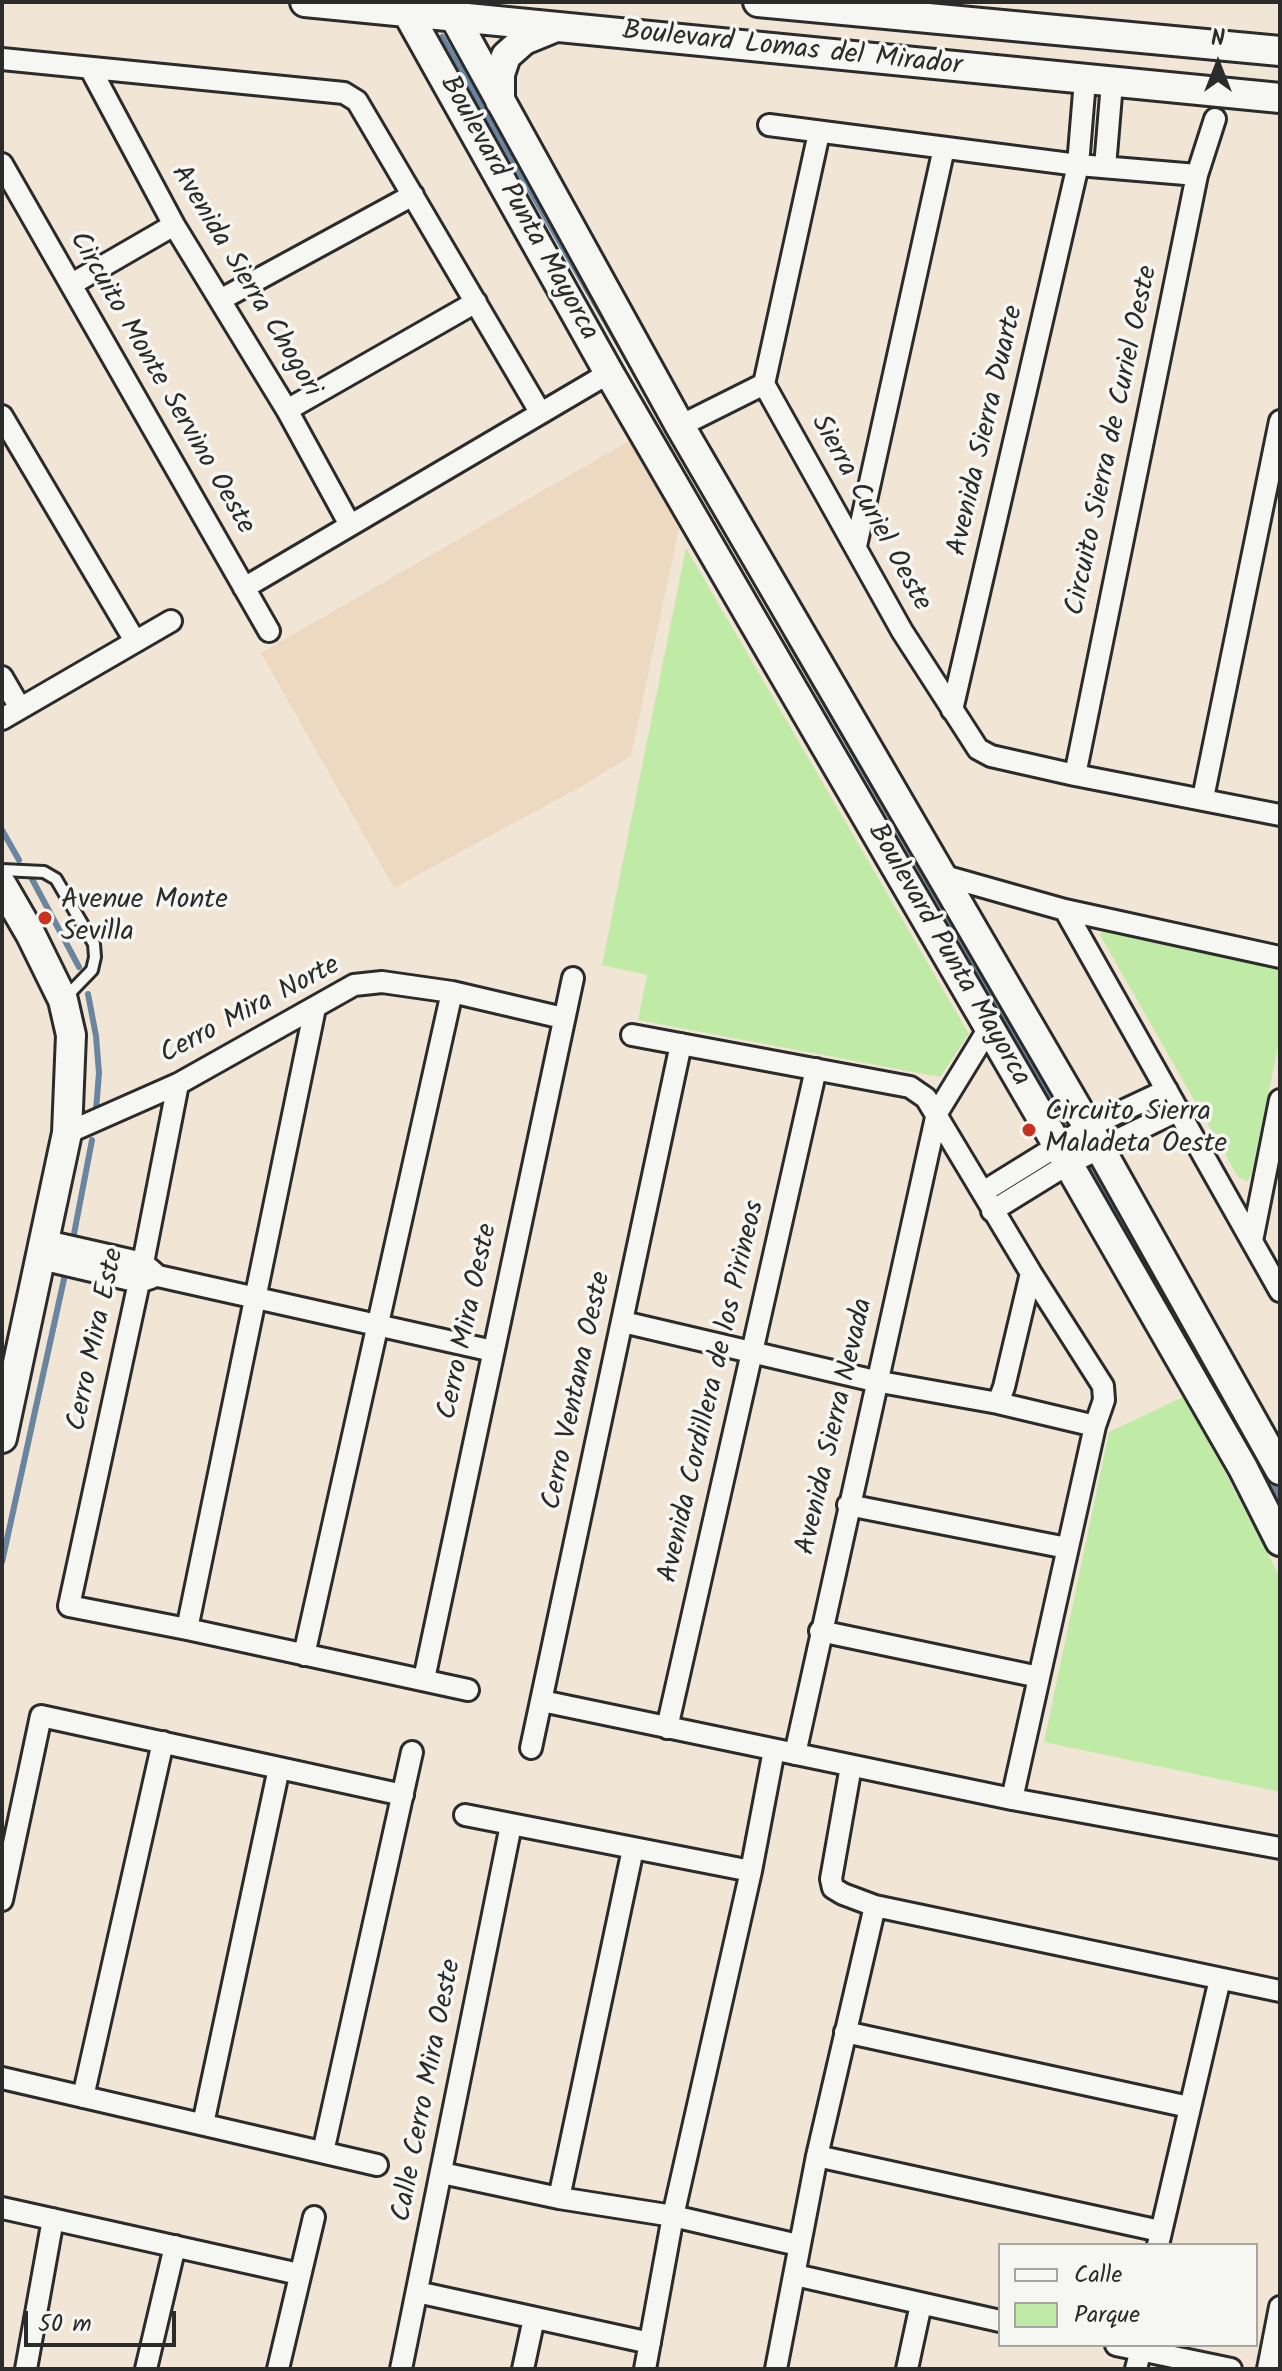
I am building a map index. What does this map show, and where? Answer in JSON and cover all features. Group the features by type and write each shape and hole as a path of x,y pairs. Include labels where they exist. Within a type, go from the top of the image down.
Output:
{"street":[{"name":"Boulevard Lomas del Mirador","path":"305,2 450,10 553,28 1280,98"},
{"name":"Boulevard Lomas del Mirador","path":"758,2 1280,51"},
{"name":"Boulevard Punta Mayorca","path":"406,8 609,373 1243,1468 1280,1541"},
{"name":"Boulevard Punta Mayorca","path":"450,10 680,426 1094,1138 1280,1470"},
{"path":"500,101 500,74 506,56 524,40 553,28"},
{"path":"1056,76 1058,31"},
{"path":"2,59 344,93 357,101 540,412"},
{"name":"Avenida Sierra Chogori","path":"90,68 174,225 287,410 350,525"},
{"path":"1099,82 1105,167"},
{"name":"Avenida Sierra Duarte","path":"952,710 1099,82"},
{"name":"Circuito Sierra de Curiel Oeste","path":"1075,775 1197,175 1215,119"},
{"path":"769,125 1078,165 1197,175"},
{"path":"680,426 764,384 819,133"},
{"path":"856,546 944,148"},
{"name":"Circuito Monte Servino Oeste","path":"2,164 269,631"},
{"path":"220,300 413,195"},
{"path":"72,284 174,225"},
{"path":"287,410 476,302"},
{"path":"244,588 609,373"},
{"name":"Sierra Curiel Oeste","path":"764,384 902,631 978,749 991,756 1075,775"},
{"path":"634,415 664,396"},
{"path":"2,416 135,641"},
{"path":"1203,798 1280,421"},
{"path":"2,719 171,621"},
{"path":"2,677 20,708"},
{"path":"1075,775 1280,815"},
{"path":"941,875 1065,910 1280,957"},
{"path":"2,1438 67,1133 71,1035 63,1000 5,894"},
{"path":"1065,910 1280,1291"},
{"name":"Cerro Mira Oeste","path":"424,1679 573,978"},
{"name":"Cerro Mira Norte","path":"67,1133 178,1084 354,985 382,982 452,992 563,1018"},
{"path":"304,1655 452,992"},
{"path":"315,1008 187,1629 468,1690"},
{"name":"Avenida Sierra Nevada","path":"795,1754 875,1381 937,1113 989,1028"},
{"path":"632,1035 910,1087 926,1098 992,1211 1103,1386 1104,1400 1095,1426 1012,1799"},
{"name":"Cerro Ventana Oeste","path":"531,1748 681,1044"},
{"name":"Avenida Cordillera de los Pirineos","path":"667,1728 816,1069"},
{"name":"Cerro Mira Este","path":"178,1084 147,1274 69,1606 187,1629"},
{"path":"983,1192 1094,1138 1167,1090"},
{"path":"1252,1241 1280,1100"},
{"path":"1094,1138 1179,1110"},
{"path":"992,1211 1063,1155"},
{"path":"44,1250 493,1351"},
{"path":"998,1403 1031,1273"},
{"path":"623,1322 875,1381 998,1403 1095,1426"},
{"path":"848,1505 1067,1548"},
{"path":"820,1631 1039,1677"},
{"path":"542,1701 1012,1799 1280,1848"},
{"path":"3,1889 41,1716 403,1795"},
{"path":"83,2097 163,1742"},
{"path":"645,2369 673,2216 751,1871 774,1750"},
{"path":"323,2152 412,1752"},
{"path":"851,1766 831,1879 833,1888 875,1906 1280,1991"},
{"path":"203,2124 279,1768"},
{"path":"465,1815 751,1871"},
{"name":"Calle Cerro Mira Oeste","path":"401,2369 511,1825"},
{"path":"559,2198 633,1849"},
{"path":"776,2369 817,2156 875,1906"},
{"path":"817,2156 1159,2238 1220,1979"},
{"path":"845,2032 1189,2107"},
{"path":"2,2078 377,2165"},
{"path":"442,2173 559,2198 673,2216 798,2245"},
{"path":"2,2208 299,2274"},
{"path":"278,2369 314,2217"},
{"path":"26,2369 53,2219"},
{"path":"146,2369 175,2246"},
{"path":"795,2275 998,2321"},
{"path":"417,2292 650,2343"},
{"path":"907,2369 921,2304"},
{"path":"1268,2369 1280,2307"},
{"path":"523,2369 534,2318"},
{"path":"1121,2347 1140,2355 1231,2369"}],"lane":[{"path":"5,894 44,872 56,879 94,944 92,970 63,1000"}],"shaded area":[{"path":"629,441 679,528 631,756 394,888 261,653"}],"green space":[{"path":"686,548 969,1034 940,1077 638,1020 647,975 602,965"},
{"path":"1104,929 1280,967 1280,1037 1251,1176 1247,1181 1238,1177 1100,935"},
{"path":"1185,1396 1280,1577 1280,1792 1044,1742 1109,1432"}],"waterway":[{"path":"442,37 638,378"},
{"path":"787,638 1071,1130"},
{"path":"2,830 19,860"},
{"path":"32,879 79,967"},
{"path":"88,994 99,1073 96,1110"},
{"path":"74,1234 92,1140"},
{"path":"1091,1167 1206,1366"},
{"path":"2,1562 64,1279"},
{"path":"1267,1473 1280,1498"}],"place":[{"name":"Avenue Monte Sevilla","path":"45,918"},
{"name":"Circuito Sierra Maladeta Oeste","path":"1029,1130"}]}
